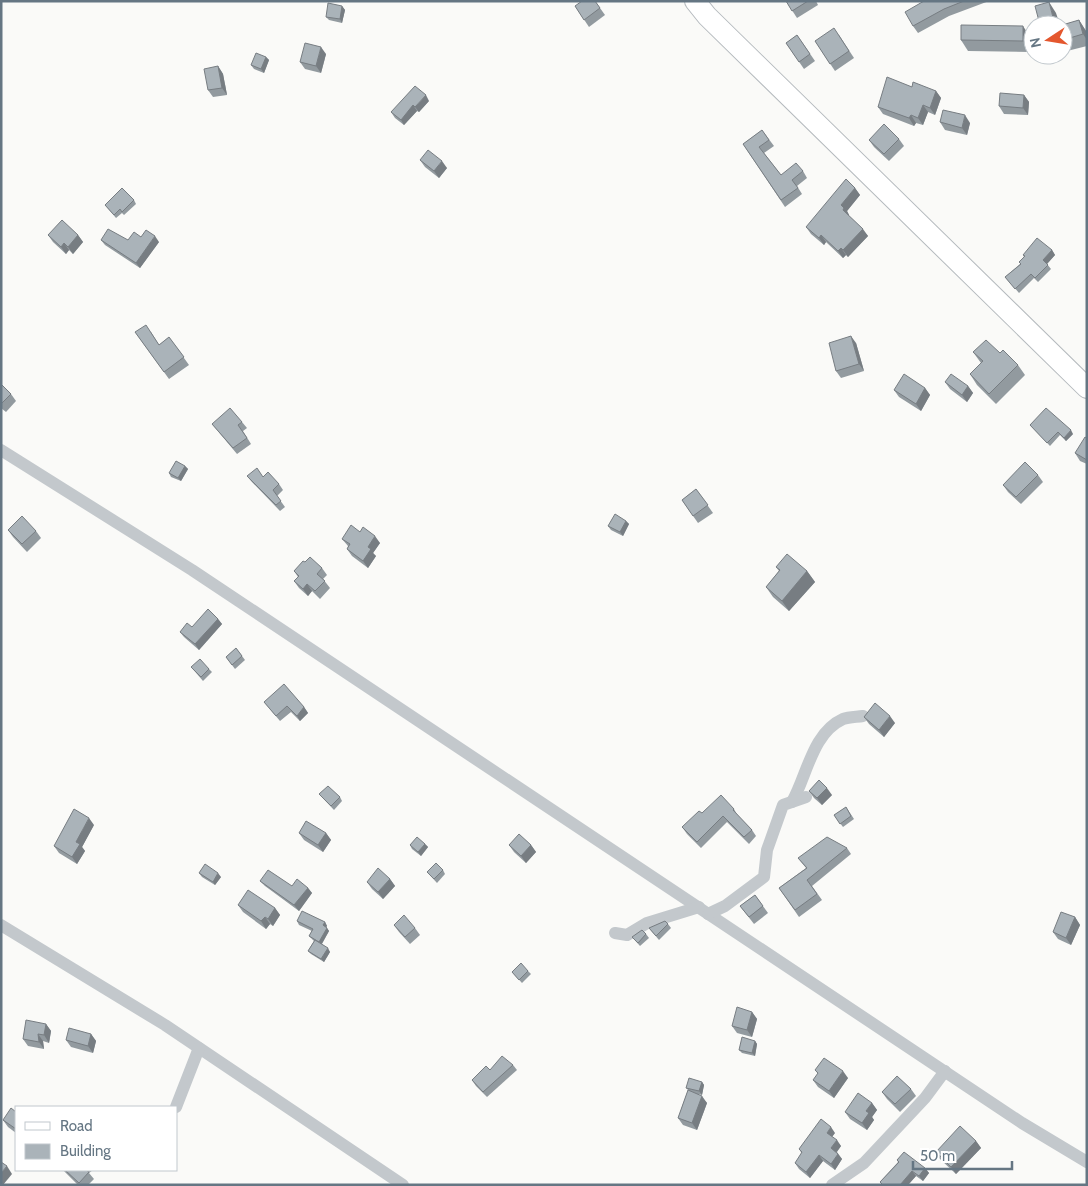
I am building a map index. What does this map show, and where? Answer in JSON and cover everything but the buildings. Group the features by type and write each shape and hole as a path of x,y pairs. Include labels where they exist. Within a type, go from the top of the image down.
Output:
{"main road":[{"path":"695,1 707,16 1087,388"}],"street":[{"path":"1,450 192,570 1022,1123 1087,1162"},
{"path":"792,802 801,788 810,758 827,731 843,720 863,716"},
{"path":"615,932 627,935 648,922 725,906 764,877 767,850 775,822 783,805 806,797"},
{"path":"1,925 199,1048 403,1185"},
{"path":"176,1106 199,1048"},
{"path":"832,1185 864,1163 925,1098 946,1071"}]}
